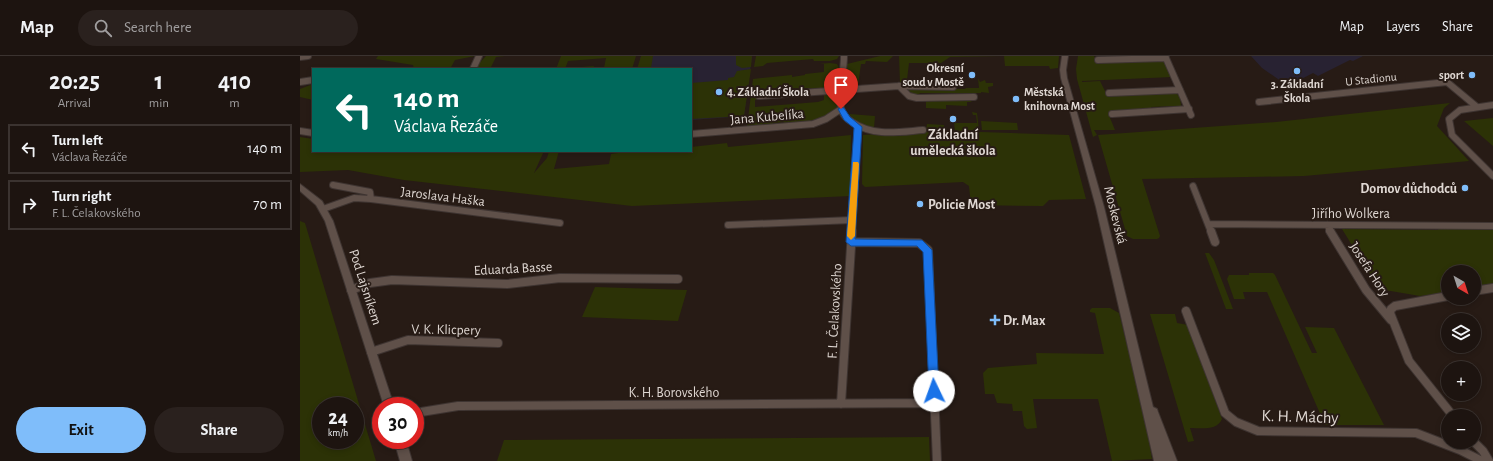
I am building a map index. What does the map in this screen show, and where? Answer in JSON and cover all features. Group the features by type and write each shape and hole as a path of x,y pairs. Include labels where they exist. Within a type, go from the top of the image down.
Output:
{"street":[{"path":"300,57 308,56"},
{"path":"473,68 479,56"},
{"path":"844,56 841,109 847,118 858,127 870,132 882,133 923,130"},
{"name":"Moskevská","path":"1065,56 1063,70 1064,78 1100,207 1160,461"},
{"path":"1098,60 1166,57 1191,115"},
{"path":"300,82 312,80"},
{"name":"U Stadionu","path":"1259,102 1447,82 1477,107"},
{"path":"899,86 910,96 917,98 974,97"},
{"path":"759,96 899,86 953,87"},
{"path":"1109,93 1180,90"},
{"path":"1493,105 1460,110 1449,119 1452,135 1493,176"},
{"name":"Jana Kubelíka","path":"692,134 813,124 826,119 841,109"},
{"path":"1112,114 1189,109"},
{"name":"F. L. Čelakovského","path":"842,404 858,127"},
{"path":"300,131 312,133"},
{"path":"334,185 370,192 371,199"},
{"path":"1193,186 1215,242"},
{"name":"Pod Lajsníkem","path":"300,187 314,197 323,209 329,221 386,397"},
{"name":"Jaroslava Haška","path":"323,209 354,198 371,199 560,223"},
{"path":"728,225 852,220"},
{"name":"Jiřího Wolkera","path":"1208,224 1493,226"},
{"name":"Josefa Hory","path":"1328,225 1366,290 1395,324"},
{"path":"851,242 919,243 928,250 937,461"},
{"name":"Eduarda Basse","path":"351,290 370,283 392,280 507,284 560,278 678,279"},
{"path":"1481,290 1493,288"},
{"name":"Josefa Hory","path":"1441,297 1395,306 1391,309 1390,313 1409,361 1447,409"},
{"name":"K. H. Máchy","path":"1186,311 1225,413 1236,422 1258,431 1416,433 1460,450 1482,461"},
{"name":"V. K. Klicpery","path":"371,352 408,340 498,343"},
{"name":"Moskevská","path":"1142,382 1171,461"},
{"name":"K. H. Borovského","path":"424,412 458,406 935,403"},
{"path":"403,449 406,461"},
{"path":"1481,449 1489,461"}],"shaded area":[{"name":"4. Základní Škola","path":"641,56 752,56 744,116 692,120 692,68 638,68"},
{"name":"3. Základní Škola","path":"1251,56 1363,56 1353,61 1350,60 1318,76 1313,73 1288,86 1262,68"}],"green space":[{"path":"378,56 475,56 455,60 451,68 414,68 413,65 376,59"},
{"path":"486,56 505,56 496,57 490,68 475,68"},
{"path":"561,56 636,56 632,68 604,68 606,58 568,61 565,68 556,68"},
{"path":"641,56 653,56 651,68 637,68"},
{"path":"736,56 752,56 751,67 742,68 736,65"},
{"path":"756,56 839,56 837,59 830,61 814,61 813,59 767,63 763,66 754,67"},
{"path":"880,56 893,56 887,62 866,61 865,64 861,64 858,85 852,85 847,82 847,64"},
{"path":"899,56 1001,56 950,57 941,63 909,63 907,80 900,83"},
{"path":"1004,56 1059,56 1058,68 1050,69 1049,66 1005,66"},
{"path":"1078,56 1094,56 1097,61 1130,60 1131,62 1163,60 1172,77 1082,81 1082,82 1100,81 1106,93 1140,92 1141,95 1173,92 1180,96 1181,106 1173,106 1175,109 1172,106 1151,107 1152,111 1108,113 1115,130 1094,130 1097,135 1093,137 1077,79 1076,69"},
{"path":"830,63 837,64 839,68 839,81 834,87 826,89 811,88 763,92 755,96 756,98 765,97 755,100 755,107 818,102 824,100 824,94 834,93 839,97 838,105 834,111 827,116 810,121 747,126 753,79 792,75 792,77 824,72 824,64 819,64"},
{"path":"594,66 593,68 580,68 581,67"},
{"path":"751,69 744,116 692,119 692,83 728,80 728,78 734,77 737,71"},
{"path":"978,78 980,82 985,80 986,83 993,83 993,86 988,87 989,93 920,93 917,96 908,91 913,88 979,88"},
{"path":"312,84 312,100 300,97 300,89"},
{"path":"926,100 969,100 972,102 967,102 967,106 946,105 946,109 926,108"},
{"path":"1450,103 1444,108 1437,126 1469,161 1304,176 1142,179 1160,236 1157,239 1133,239 1127,236 1098,135 1276,122"},
{"path":"972,112 977,113 979,130 955,132 954,123 977,123 976,115 973,115"},
{"path":"849,114 875,116 874,128 860,124"},
{"path":"1493,118 1493,146 1464,121"},
{"path":"981,121 1017,123 1018,130 982,130"},
{"path":"927,124 944,125 945,135 981,132 1069,135 1086,199 1049,200 1043,206 971,205 969,186 963,182 865,187 862,184 863,135 926,131"},
{"path":"851,135 850,196 632,206 404,180 348,170 300,172 300,137 312,139 312,152 544,152 534,173 547,158 549,152 559,152 554,169 609,164 611,154 618,152 692,152 692,147 727,143 728,147"},
{"path":"300,221 305,223 357,397 312,397 312,449 364,449 364,421 376,461 300,461"},
{"path":"1439,228 1493,229 1493,284 1481,286 1481,265 1441,265 1441,293 1420,296 1379,289 1342,229 1438,230"},
{"path":"1205,253 1209,253 1214,260 1233,309 1226,309"},
{"path":"1249,273 1273,273 1275,275 1312,353 1317,353 1305,327 1334,328 1384,425 1325,425 1267,292 1243,292 1245,299 1234,299 1227,279 1229,275 1249,275"},
{"path":"595,287 687,290 678,321 582,317"},
{"path":"1092,308 1110,308 1119,313 1145,417 1152,459 1112,461 1098,399 1033,399 1037,428 1027,429 1024,426 1022,411 1013,411 1012,404 997,403 994,394 985,394 983,373 988,368 1037,364 1036,353 1104,354 1095,313 1090,312"},
{"path":"1150,314 1175,314 1177,323 1188,325 1222,419 1220,423 1213,427 1190,428 1194,441 1188,442"},
{"path":"929,437 930,461 497,461 504,440"}],"slow traffic":[{"path":"851,236 855,164"}],"place":[{"name":"3. Základní Škola","path":"1297,71"},
{"name":"Okresní soud v Mostě","path":"972,75"},
{"name":"sport","path":"1472,75"},
{"name":"4. Základní Škola","path":"719,92"},
{"name":"Městská knihovna Most","path":"1016,99"},
{"name":"Základní umělecká škola","path":"953,119"},
{"name":"Domov důchodců","path":"1465,188"},
{"name":"Policie Most","path":"920,204"},
{"name":"Dr. Max","path":"995,320"}],"route":[{"path":"841,109 847,118 858,127 851,242 919,243 928,250 934,391"}]}
